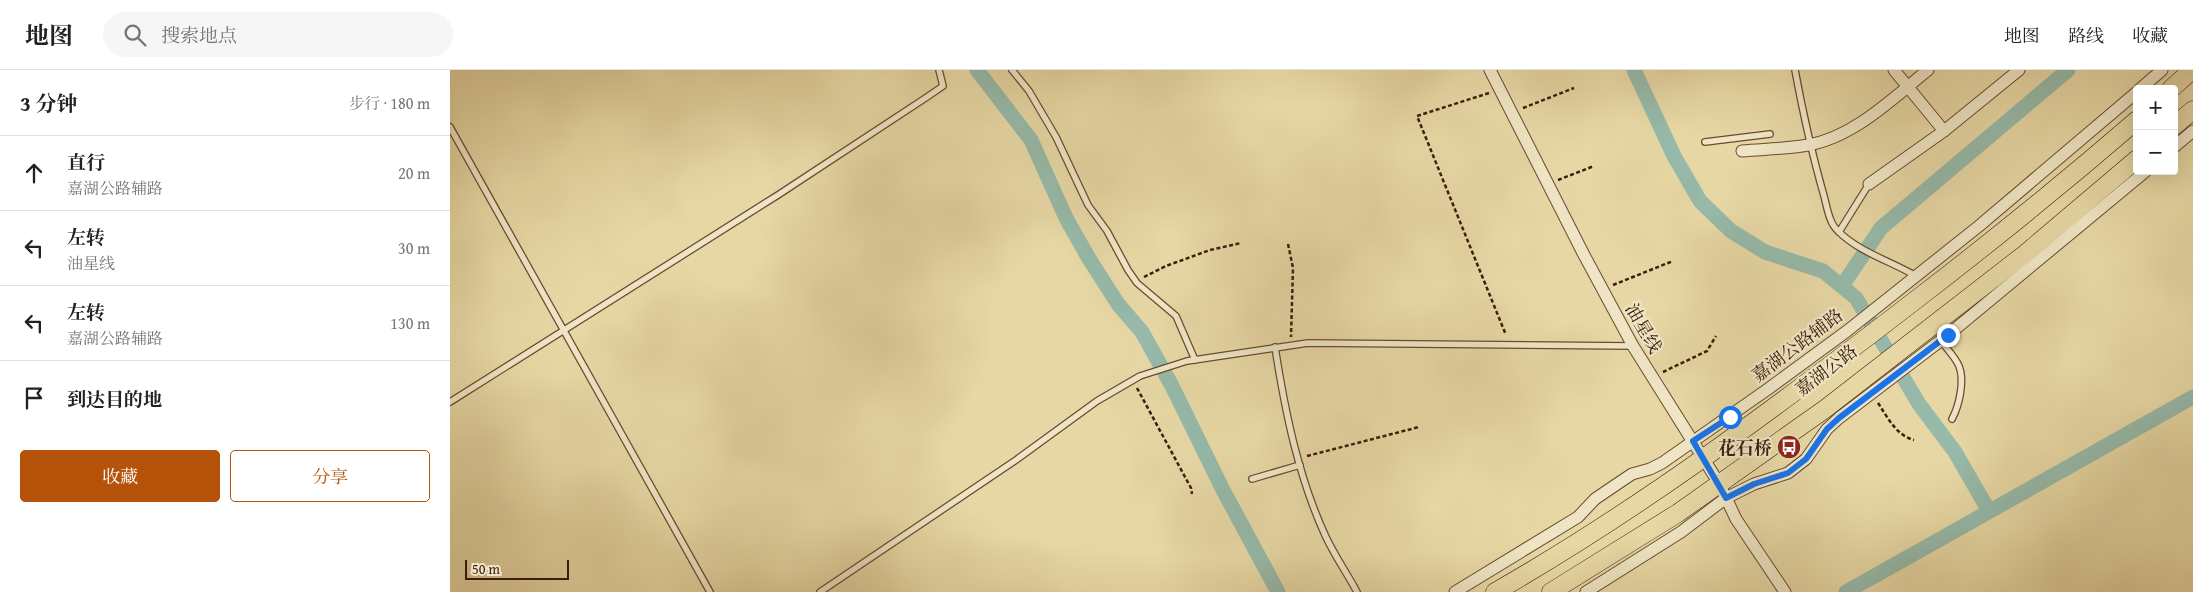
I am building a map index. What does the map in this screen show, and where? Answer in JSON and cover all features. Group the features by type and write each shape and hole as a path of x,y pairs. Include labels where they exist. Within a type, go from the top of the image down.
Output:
{"main road":[{"path":"2175,85 2192,70"},
{"path":"2178,123 2193,110"},
{"name":"嘉湖公路","path":"1495,592 1594,532 1703,459 1858,346 2025,215 2133,123"},
{"name":"嘉湖公路","path":"1551,592 1723,492 1871,372 2025,254 2133,162"}],"street":[{"name":"油星线","path":"1490,70 1602,290 1633,346 1693,441 1723,492 1736,519 1786,592"},
{"path":"1894,70 1944,131"},
{"path":"1747,151 1809,145 1829,139 1859,124 1928,70"},
{"path":"1869,184 1944,131 2019,70"},
{"path":"2145,85 2162,70"},
{"name":"嘉湖公路辅路","path":"1455,592 1578,517 1596,499 1632,474 1650,469 1693,441 1847,331 2133,95"},
{"path":"2178,144 2193,131"},
{"path":"1586,592 1682,532 1723,492 1788,473 1806,459 1827,429 1936,344 2141,175"}],"lane":[{"path":"450,402 770,200 927,97 943,86 939,70"},
{"path":"1012,70 1029,91 1056,137 1088,205 1107,231 1137,283 1176,316 1195,360"},
{"path":"1795,70 1809,145 1834,228 1854,244 1876,257 1896,264 1916,276"},
{"path":"450,127 710,592"},
{"path":"1705,142 1770,134"},
{"path":"1747,151 1749,137"},
{"path":"1839,232 1869,184"},
{"path":"820,592 1016,460 1097,401 1140,376 1187,361 1308,343 1633,346"},
{"path":"1936,344 1960,367 1958,408 1952,419"},
{"path":"1275,347 1289,431 1299,462 1325,535 1357,592"},
{"path":"1252,479 1299,462"}],"path":[{"path":"1512,112 1574,88"},
{"path":"1500,90 1417,116 1506,334 1506,344"},
{"path":"1548,185 1594,166"},
{"path":"1137,283 1151,272 1166,266 1210,250 1241,243"},
{"path":"1288,244 1293,268 1291,345"},
{"path":"1602,290 1673,261"},
{"path":"1652,377 1707,351 1716,336"},
{"path":"1132,380 1191,488 1192,494"},
{"path":"1875,392 1897,431 1905,438 1914,440"},
{"path":"1299,462 1419,427"}],"waterway":[{"path":"977,70 1031,140 1066,218 1088,257 1118,304 1142,332 1172,386 1223,490 1278,592"},
{"path":"1634,70 1674,156 1700,201 1731,231 1765,252 1823,271 1856,298 1919,404 1955,452 1989,511"},
{"path":"1842,286 1881,228 2068,70"},
{"path":"1846,592 2193,397"}],"place":[{"name":"花石桥","path":"1789,447"}],"route":[{"path":"1730,417 1693,441 1726,498 1754,484 1788,473 1806,459 1827,429 1839,418 1948,335"}]}
